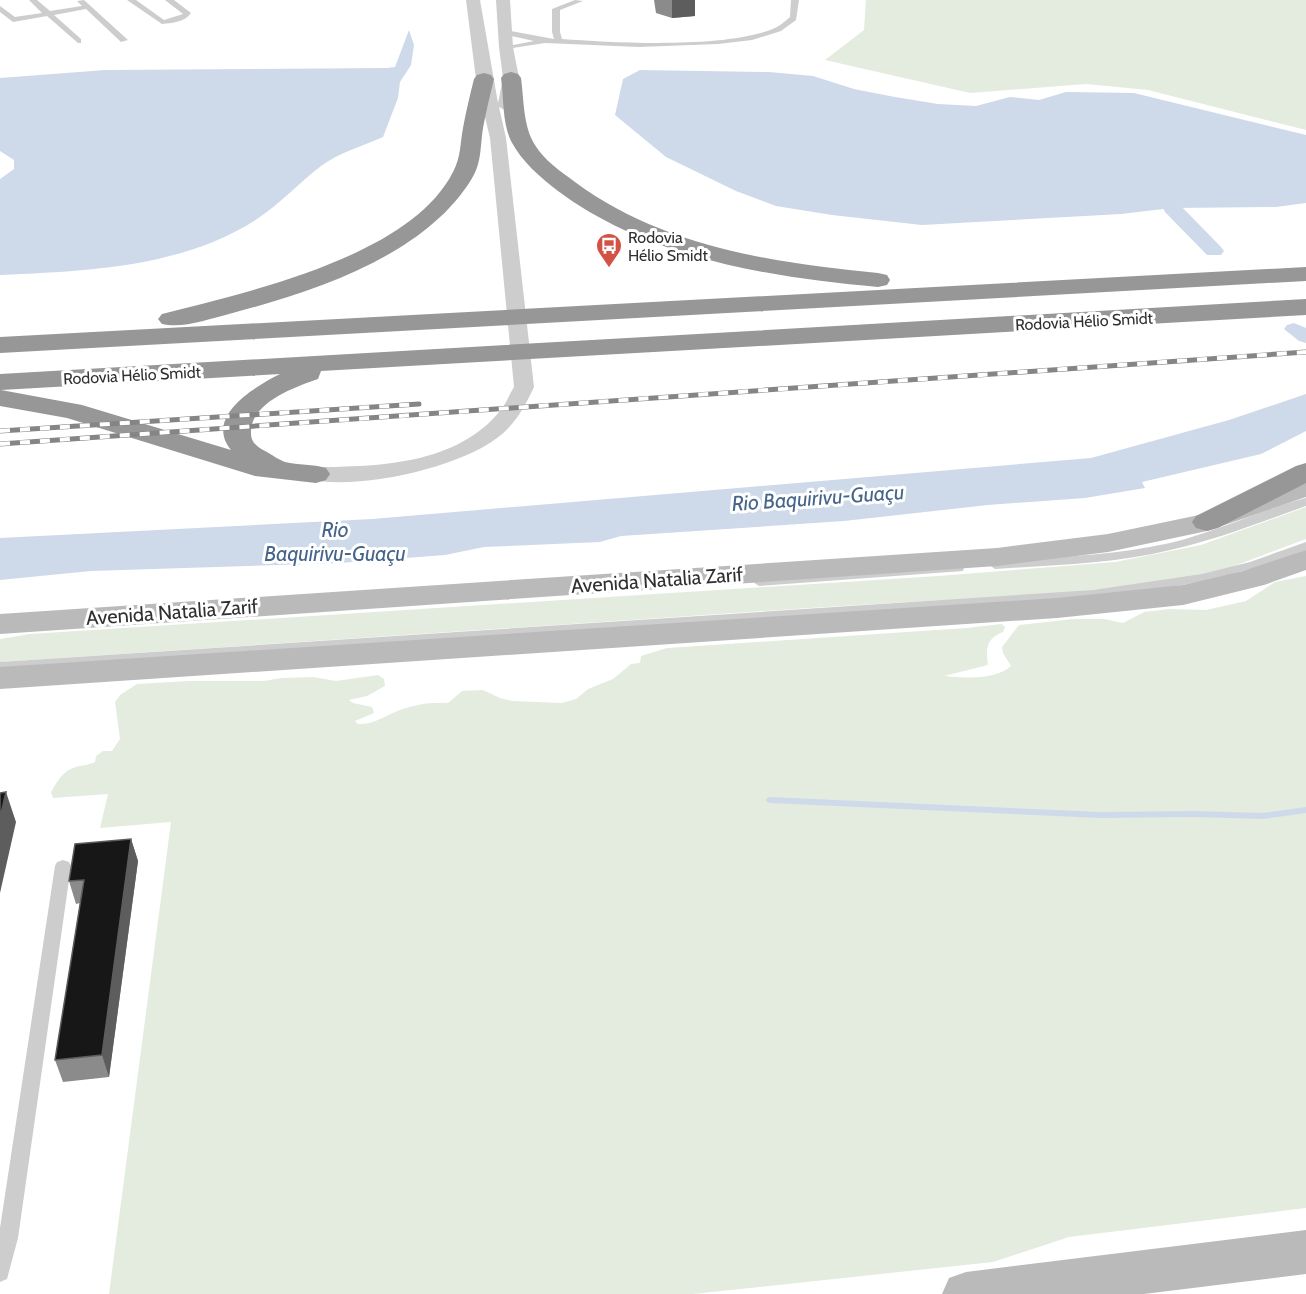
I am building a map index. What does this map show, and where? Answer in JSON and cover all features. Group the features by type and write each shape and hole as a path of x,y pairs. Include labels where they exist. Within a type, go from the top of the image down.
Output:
{"highway":[{"path":"511,78 520,136 538,164 568,190 602,210 664,238 728,257 779,267 875,280 1144,281"},
{"path":"0,343 116,328 177,318 234,305 299,285 355,262 401,236 436,209 459,182 471,156 472,130 484,79"},
{"name":"Rodovia Hélio Smidt","path":"0,343 1306,274"},
{"name":"Rodovia Hélio Smidt","path":"0,382 1306,309"},
{"path":"316,474 264,463 246,450 240,443 237,428 243,411 250,402 273,386 302,375 420,357"},
{"path":"0,398 72,411 255,467 316,474"},
{"path":"1200,531 1306,472"}],"main road":[{"name":"Avenida Natalia Zarif","path":"0,624 997,557 1200,531 1306,487"},
{"path":"0,678 1057,608 1183,595 1253,578 1306,559"},
{"path":"966,1294 1306,1252"}],"street":[{"path":"316,474 375,473 403,469 456,452 495,429 510,415 524,387 498,138 484,79 473,0"},
{"path":"498,138 511,78 505,40 503,0"}],"lane":[{"path":"33,0 78,41"},
{"path":"79,0 124,40"},
{"path":"130,0 162,22 172,21 186,15 169,0"},
{"path":"505,40 674,45 746,38 785,26 793,18 795,0"},
{"path":"559,41 556,32 556,9 579,1"},
{"path":"0,23 87,7"},
{"path":"0,8 13,20"},
{"path":"505,40 547,41"},
{"path":"0,632 18,628 889,574 1097,557 1151,550 1200,531 1306,502"},
{"path":"0,666 1093,594 1158,587 1212,577 1271,561 1306,546"},
{"path":"0,1273 63,866"}],"shaded area":[{"path":"866,0 1306,0 1306,130 1148,90 1086,84 970,93 825,60 864,30"},
{"path":"1306,507 1306,539 1229,568 1184,580 1065,593 0,662 0,639 30,634 938,576 1115,562 1201,545"},
{"path":"1306,576 1306,1208 1069,1237 993,1262 693,1294 109,1294 171,822 100,828 108,794 53,798 51,792 64,773 95,762 96,756 103,751 112,751 120,739 115,702 120,695 137,684 264,681 313,677 336,681 378,675 384,679 385,686 367,696 349,700 372,707 374,713 355,721 363,724 413,706 448,703 462,691 483,690 512,701 562,703 576,699 588,689 613,679 631,664 640,663 641,656 667,648 1002,624 1005,627 1003,632 993,638 988,646 988,665 944,676 979,677 997,674 1011,666 1002,647 1019,625 1073,619 1104,619 1123,623 1144,612 1170,609 1206,610 1246,601 1275,582"}],"water":[{"path":"409,30 414,45 411,65 400,82 398,98 383,137 328,161 257,219 197,248 133,264 0,275 0,179 14,169 14,160 0,151 0,78 105,70 387,68 395,67"},
{"path":"640,70 769,72 813,76 854,89 895,97 938,104 976,106 1010,97 1039,100 1066,92 1134,93 1306,135 1306,203 1276,207 1172,208 1121,214 922,225 776,206 736,191 666,157 615,115 623,79"},
{"name":"Rio Baquirivu-Guaçu","path":"1306,394 1306,431 1261,454 1142,482 1145,488 1085,498 988,505 844,521 621,536 600,542 484,547 445,555 340,563 91,571 0,580 0,538 372,519 1091,458 1229,420"}],"building":[{"path":"6,792 0,818 0,793"},
{"path":"131,839 102,1055 55,1060 84,880 69,881 75,844"}],"waterway":[{"path":"1172,208 1214,251"},
{"path":"1294,329 1306,337"},
{"path":"770,800 1100,815 1263,816 1306,810"}],"railway":[{"path":"0,444 1306,352"},
{"path":"0,431 419,404"}],"place":[{"name":"Rodovia Hélio Smidt","path":"609,269"}]}
